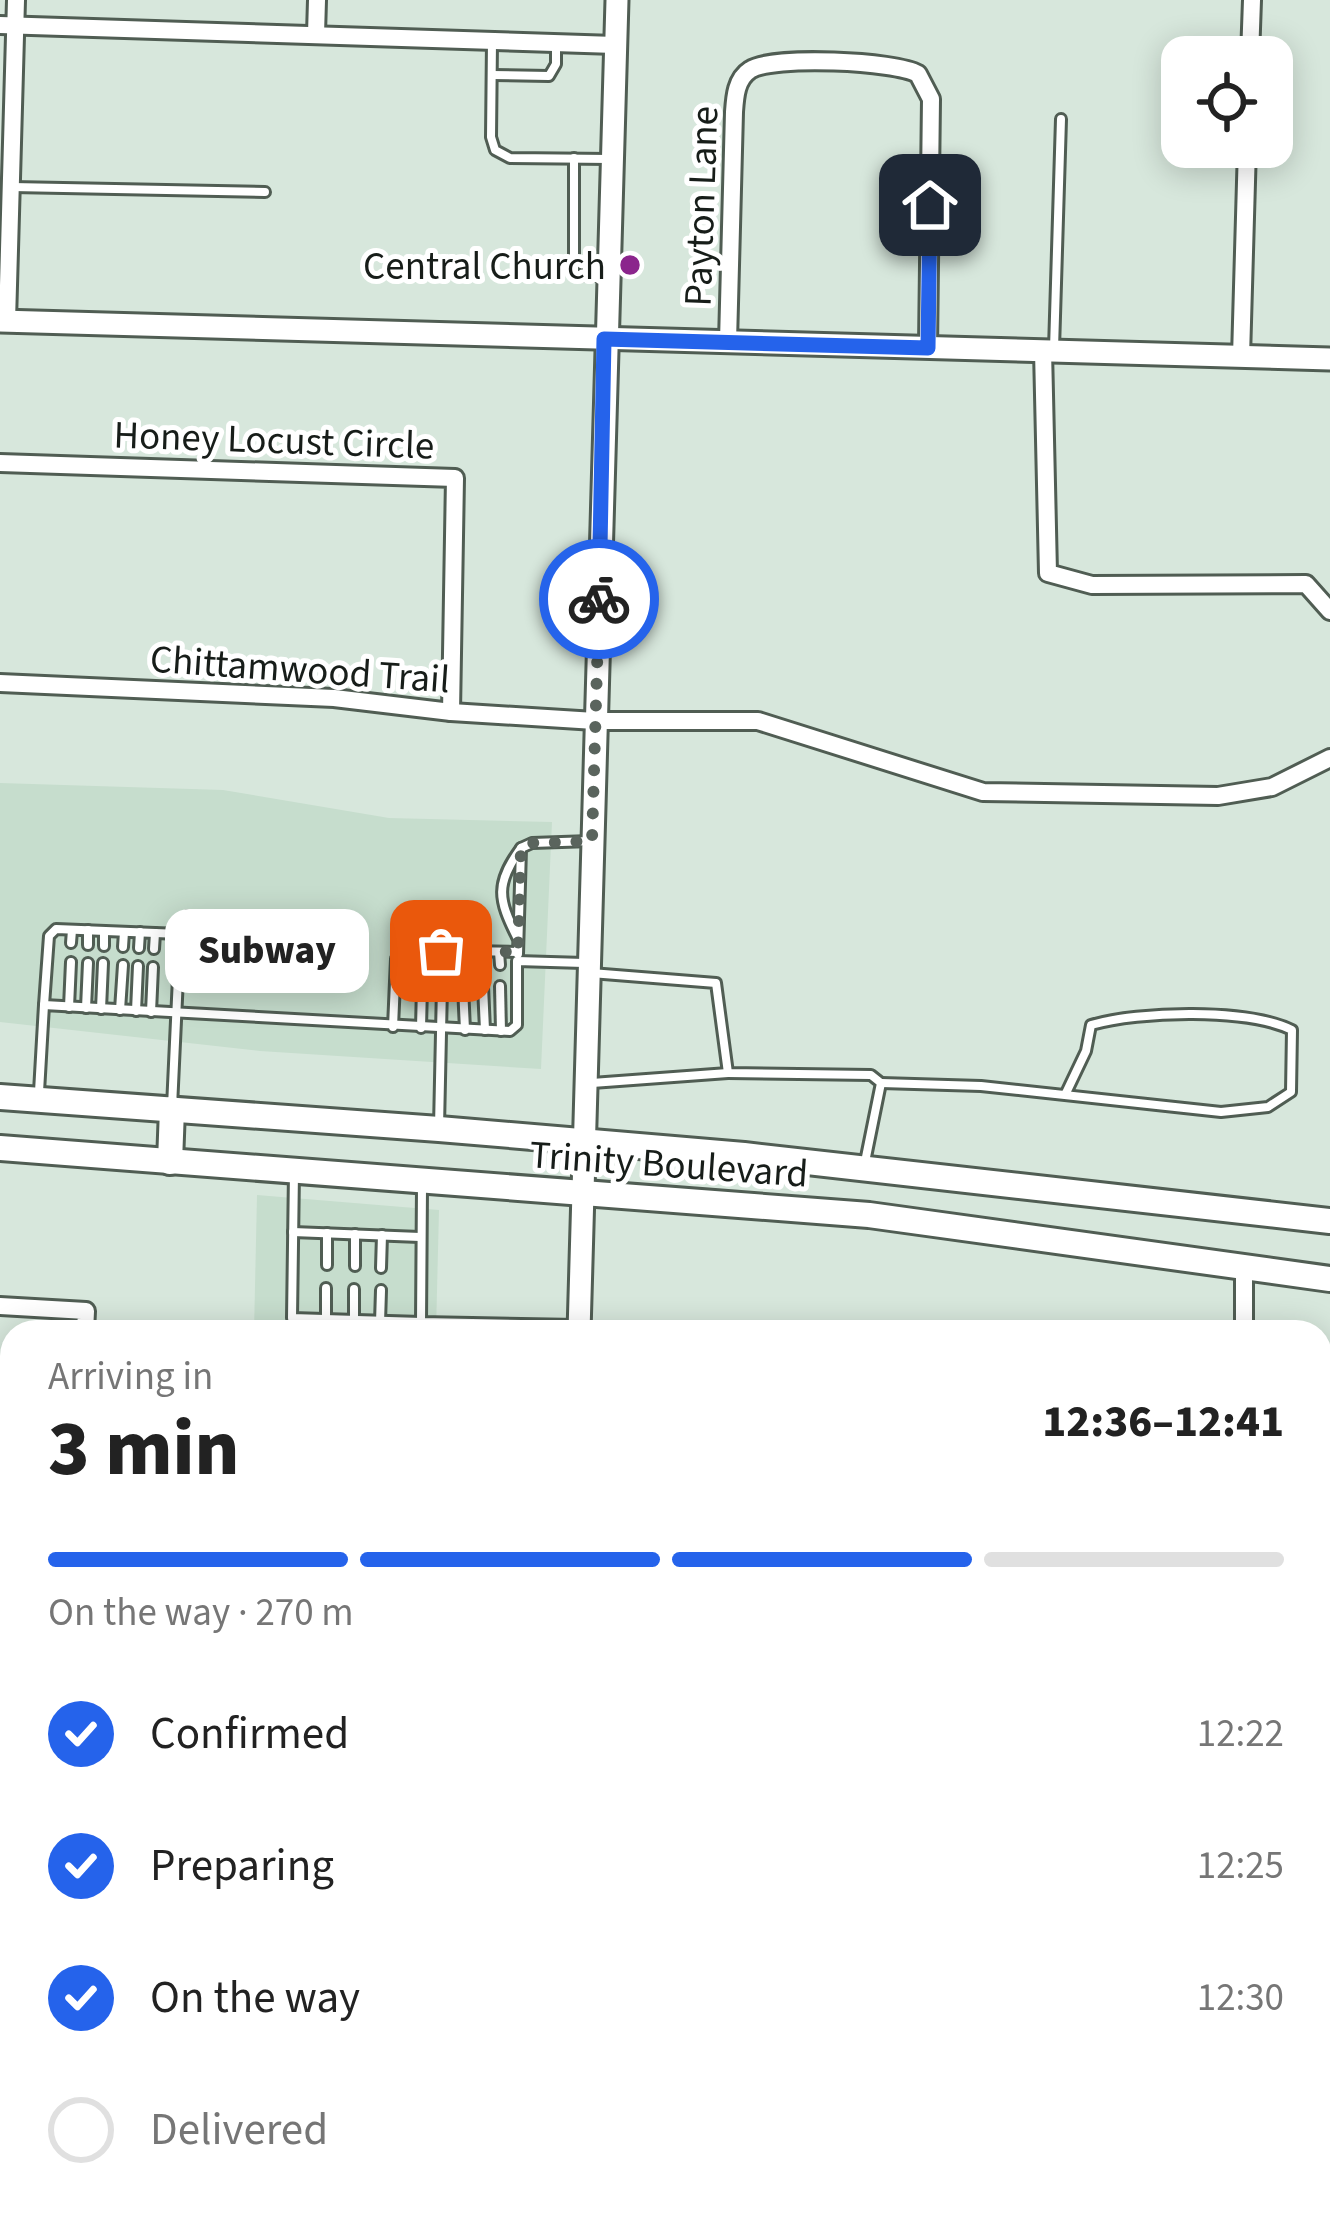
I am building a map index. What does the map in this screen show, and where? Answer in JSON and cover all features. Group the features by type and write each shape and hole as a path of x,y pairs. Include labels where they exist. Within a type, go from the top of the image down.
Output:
{"main road":[{"name":"Trinity Boulevard","path":"0,1097 440,1129 864,1168 1330,1221"},
{"path":"170,1162 172,1108"},
{"name":"Trinity Boulevard","path":"0,1148 869,1215 1330,1279"}],"street":[{"path":"16,0 8,25 11,187 3,321 1330,359"},
{"path":"316,34 317,0"},
{"path":"579,1320 616,0"},
{"path":"1251,36 1252,0"},
{"path":"8,25 615,45"},
{"name":"Payton Lane","path":"728,343 735,100 745,73 776,63 889,65 917,74 928,90 932,110 928,348"},
{"path":"1241,357 1246,168"},
{"path":"1048,351 1048,573 1092,585 1306,584 1330,610"},
{"name":"Honey Locust Circle","path":"0,464 455,478 451,712"},
{"name":"Chittamwood Trail","path":"0,683 334,698 451,712 596,721 758,721 983,792 1218,796 1272,787 1330,758"},
{"path":"1244,1266 1244,1320"},
{"path":"0,1306 86,1311 86,1320"}],"lane":[{"path":"493,41 491,137 495,150 510,158 611,159"},
{"path":"492,75 549,76 556,64 556,43"},
{"path":"1048,351 1061,119"},
{"path":"574,158 574,275 607,276"},
{"path":"11,187 265,192"},
{"path":"518,939 504,911 502,885 506,869 521,848 532,843 592,841"},
{"path":"44,1005 501,1031 517,1025 521,848"},
{"path":"172,1108 180,934 188,916 256,920"},
{"path":"38,1100 49,936 56,929 180,934"},
{"path":"71,944 72,930"},
{"path":"88,930 88,944"},
{"path":"104,931 104,946"},
{"path":"123,947 124,932"},
{"path":"139,948 140,932"},
{"path":"154,933 154,949"},
{"path":"393,1027 395,959 407,950 500,952 589,968 716,982 728,1073"},
{"path":"422,964 423,951"},
{"path":"441,951 441,964"},
{"path":"462,951 463,965"},
{"path":"482,952 482,965"},
{"path":"500,952 500,965"},
{"path":"69,1006 70,962"},
{"path":"86,1008 88,963"},
{"path":"101,1009 103,964"},
{"path":"121,1010 122,965"},
{"path":"136,1011 138,966"},
{"path":"151,1012 153,967"},
{"path":"421,1028 422,986"},
{"path":"440,1129 442,986"},
{"path":"463,986 464,1030"},
{"path":"483,986 485,1030"},
{"path":"500,986 501,1031"},
{"path":"585,1083 728,1073 871,1075 881,1083 1066,1094 1221,1112 1268,1106 1291,1092 1292,1030 1276,1023 1193,1014 1114,1018 1091,1025 1086,1051 1066,1094"},
{"path":"864,1168 881,1083"},
{"path":"294,1171 292,1318 326,1320 326,1288"},
{"path":"421,1320 423,1180"},
{"path":"293,1232 420,1237"},
{"path":"327,1233 327,1265"},
{"path":"355,1234 355,1266"},
{"path":"381,1268 382,1235"},
{"path":"354,1289 354,1320"},
{"path":"380,1320 381,1290"}],"shaded area":[{"path":"0,783 223,790 389,818 552,822 541,1069 260,1051 0,1022"},
{"path":"257,1195 439,1210 436,1320 254,1320"}],"way so far":[{"path":"441,951 518,952 521,848 532,843 592,841 599,599"}],"place":[{"name":"Central Church","path":"630,265"},
{"name":"Subway","path":"441,951"}],"route":[{"path":"599,599 604,339 928,348 930,205"}]}
